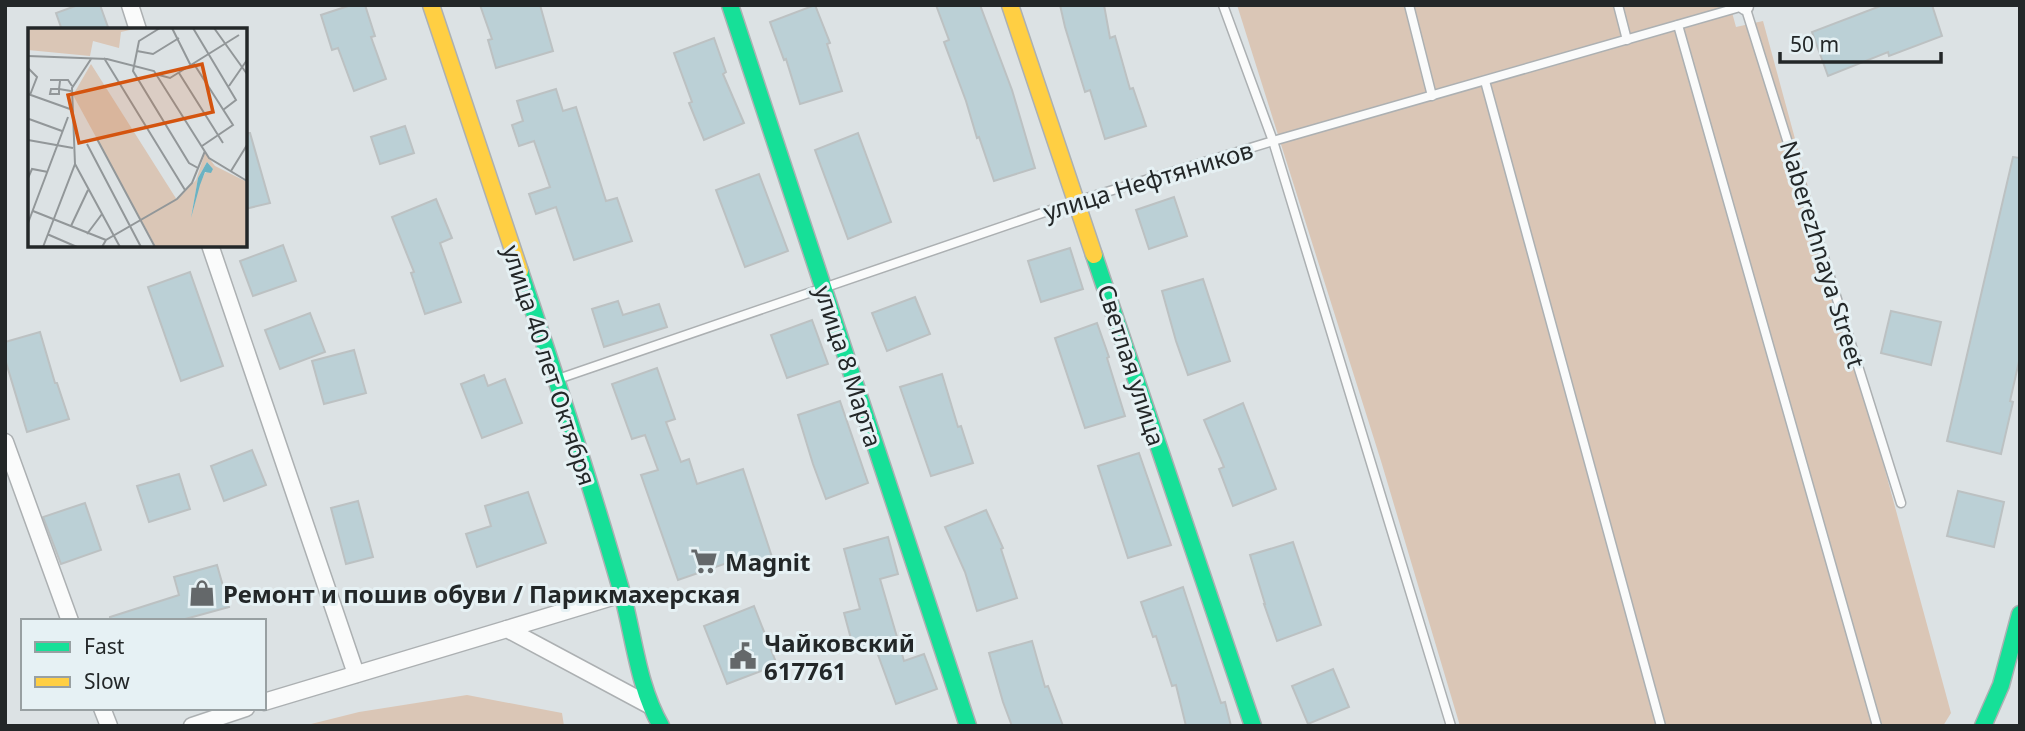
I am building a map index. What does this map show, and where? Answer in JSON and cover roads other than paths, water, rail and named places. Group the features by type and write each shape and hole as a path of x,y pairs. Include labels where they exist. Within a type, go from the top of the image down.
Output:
{"street":[{"path":"130,5 137,28"},
{"name":"улица 40 лет Октября","path":"431,5 557,380 622,594 649,705 661,726"},
{"name":"улица 8 Марта","path":"730,5 968,726"},
{"name":"Светлая улица","path":"1010,5 1253,726"},
{"path":"212,247 356,674"},
{"path":"5,442 69,619"},
{"path":"266,701 622,594"},
{"path":"1983,726 2001,685 2020,614"},
{"path":"507,629 649,705"},
{"path":"192,726 240,710"}],"lane":[{"path":"1223,5 1273,141 1451,726"},
{"path":"1409,5 1432,96"},
{"path":"1618,5 1627,40"},
{"name":"улица Нефтяников","path":"557,380 1077,201 1273,141 1746,5"},
{"name":"Naberezhnaya Street","path":"1746,5 1902,503"},
{"path":"1678,25 1877,726"},
{"path":"1485,81 1661,726"}],"place":[{"name":"Magnit","path":"704,561"},
{"name":"Ремонт и пошив обуви / Парикмахерская","path":"202,593"},
{"name":"Чайковский 617761","path":"743,656"}]}
